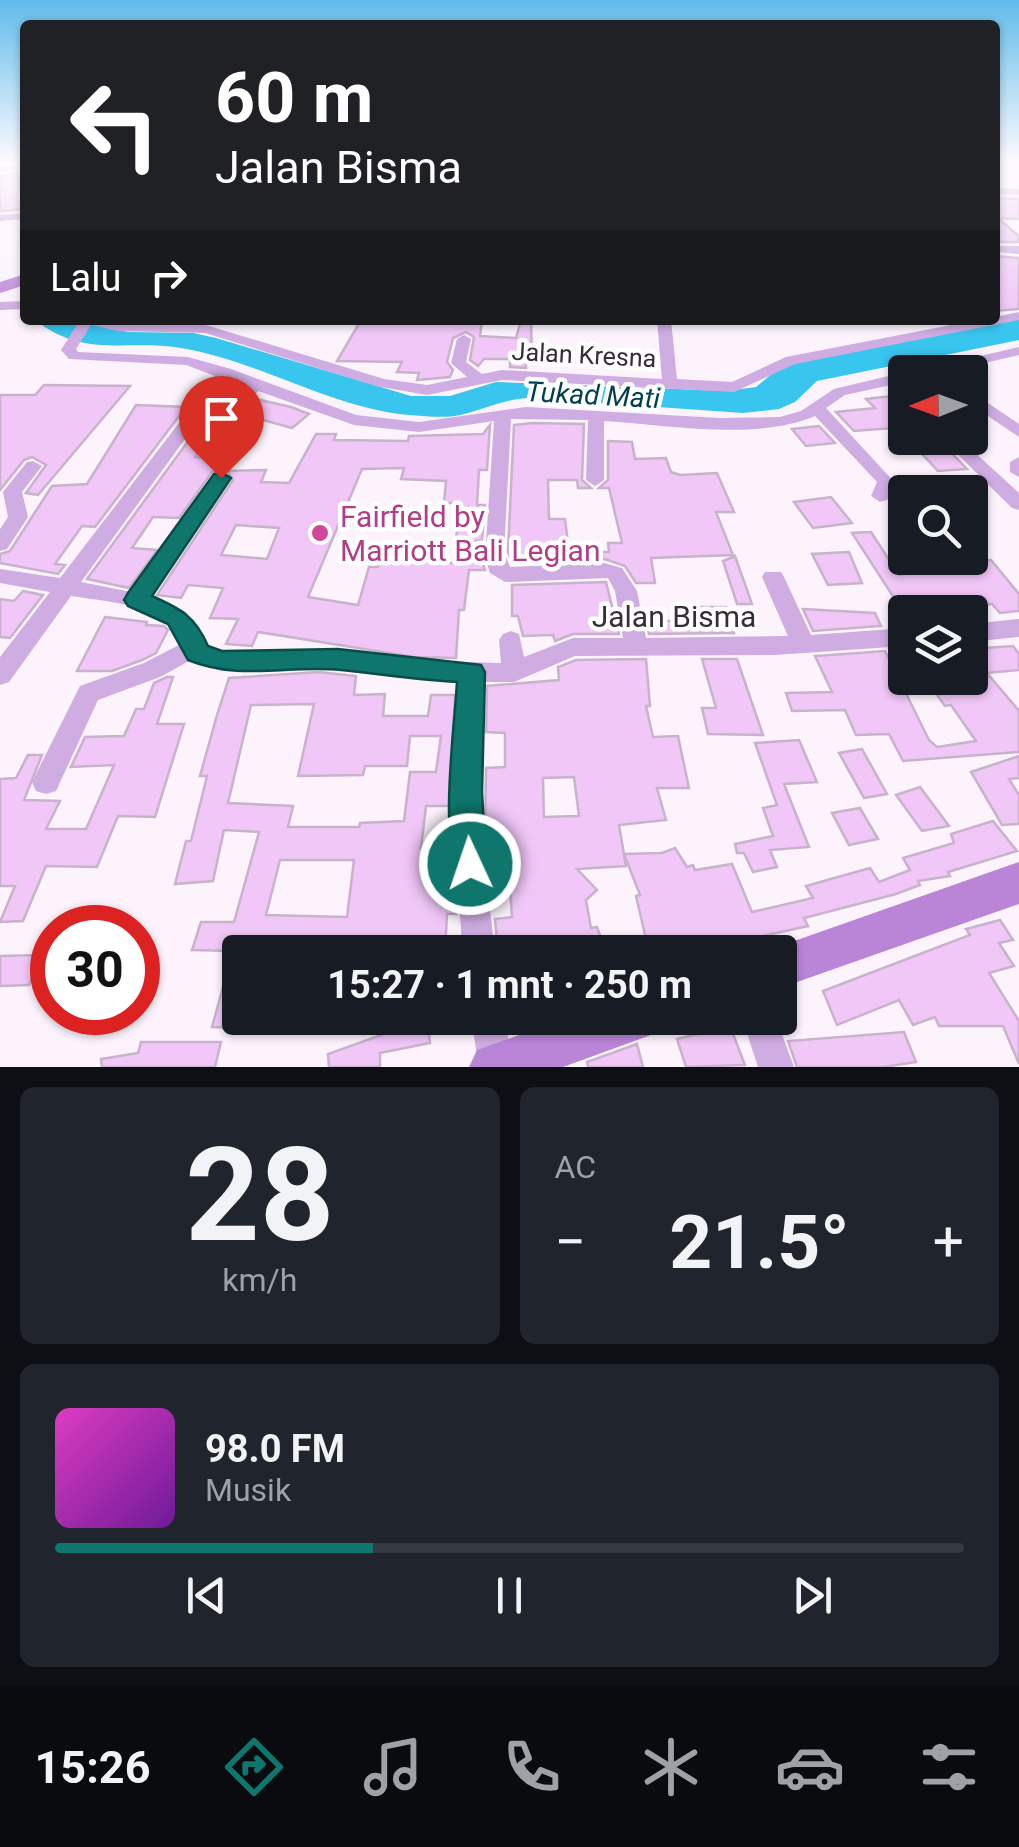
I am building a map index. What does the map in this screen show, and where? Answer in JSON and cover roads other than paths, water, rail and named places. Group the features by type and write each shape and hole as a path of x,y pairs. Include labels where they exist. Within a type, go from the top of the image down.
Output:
{"main road":[{"path":"797,960 1019,882"},
{"path":"494,1067 585,1035"}],"street":[{"path":"83,325 69,354 174,359 226,372 370,424 434,427 503,414 766,423 792,420 840,392 888,381"},
{"name":"Jalan Kresna","path":"107,325 215,331 413,390 535,376 744,386 792,360 976,325"},
{"path":"664,325 670,384"},
{"path":"915,325 923,336"},
{"path":"464,340 458,363 478,380"},
{"path":"988,359 1019,352"},
{"path":"0,675 226,372"},
{"path":"220,423 256,384"},
{"path":"816,407 884,479 888,485 880,496"},
{"path":"988,409 1019,432"},
{"path":"503,414 494,552 497,568 505,575 604,570 615,573 626,591 636,645"},
{"path":"595,480 596,416"},
{"path":"968,455 1019,504"},
{"path":"1019,462 1019,472"},
{"path":"0,544 18,517 12,492 33,466"},
{"path":"136,600 221,478"},
{"path":"465,552 494,552"},
{"path":"0,576 136,600 178,618 188,628 194,648 152,670 89,693 46,782"},
{"path":"772,577 804,645"},
{"path":"988,631 1019,628"},
{"name":"Jalan Bisma","path":"194,648 206,659 220,662 338,660 402,669 514,672 558,650 636,645 804,645 888,639"},
{"path":"511,640 514,672"},
{"path":"472,672 466,792 477,935"},
{"path":"490,1035 494,1067"},
{"path":"765,1035 776,1067"}],"water":[{"name":"Tukad Mati","path":"1019,317 1019,340 945,355 888,355 888,367 817,381 795,402 779,409 743,413 529,398 444,417 380,411 210,354 161,346 88,344 42,325 193,333 411,396 450,396 496,382 727,391 756,387 783,365 980,325 1000,325 1000,321"}],"place":[{"name":"Fairfield by Marriott Bali Legian","path":"320,533"}]}
